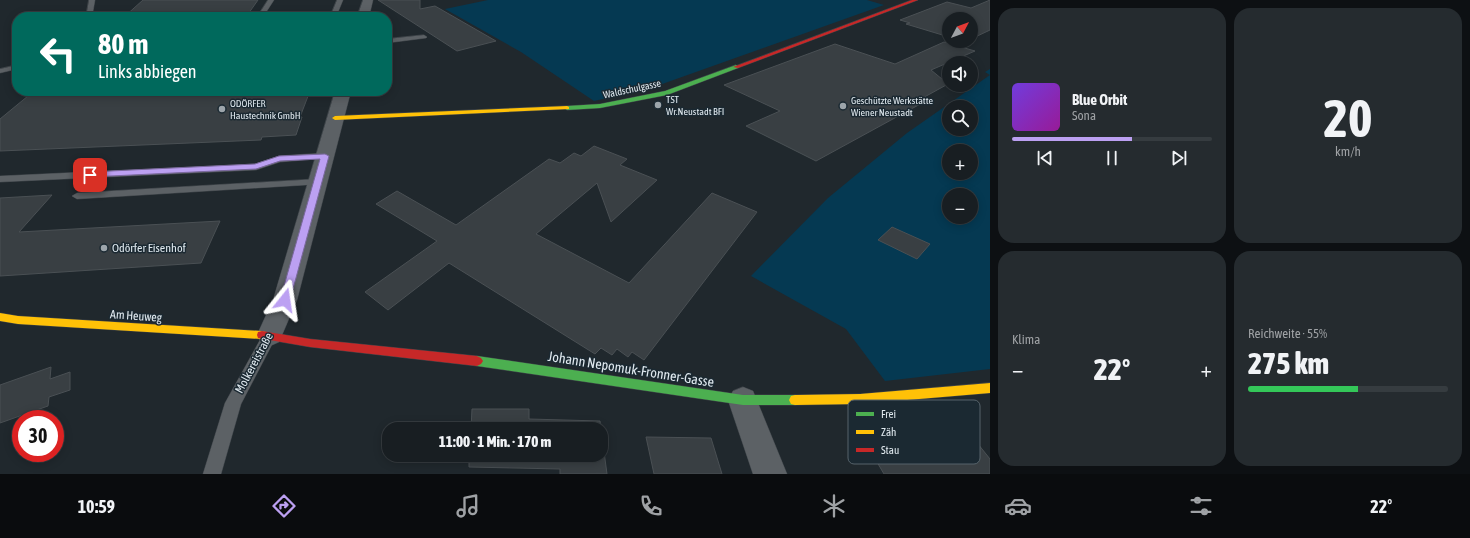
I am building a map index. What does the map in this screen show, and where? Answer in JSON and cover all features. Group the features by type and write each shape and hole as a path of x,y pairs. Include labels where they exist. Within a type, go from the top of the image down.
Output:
{"street":[{"path":"364,12 368,0"},
{"name":"Waldschulgasse","path":"335,118 600,106 641,99 667,93 916,0"},
{"name":"Molkereistraße","path":"270,335 285,300 342,96"},
{"name":"Am Heuweg","path":"0,317 18,320 270,335"},
{"name":"Johann Nepomuk-Fronner-Gasse","path":"270,335 310,343 481,361 744,400 860,399 990,388"},
{"path":"744,400 770,474"}],"lane":[{"path":"90,12 92,0"},
{"path":"263,12 271,0"},
{"path":"335,12 340,0"},
{"path":"392,40 424,37"},
{"path":"0,71 12,68"},
{"path":"0,179 256,167 279,159 325,156"},
{"path":"77,196 318,182"},
{"name":"Molkereistraße","path":"212,474 233,403 270,335"}],"shaded area":[{"path":"488,0 867,0 884,5 651,88 594,101 521,52 445,9"},
{"path":"990,69 990,75 985,72"},
{"path":"990,75 990,369 885,381 846,329 751,276 828,198 907,133 942,109 942,136 978,136 978,100 954,100 966,92 978,92 978,83"}],"building":[{"path":"143,0 258,0 250,12 130,12"},
{"path":"378,0 420,0 420,9 435,6 496,41 457,51"},
{"path":"990,0 990,30 978,36 978,12 942,12 942,35 906,24 910,23 900,20 947,2 971,8"},
{"name":"Geschützte Werkstätte Wiener Neustadt","path":"942,43 942,48 965,48 975,51 963,56 942,56 942,65 931,70 942,79 942,87 919,100 924,102 816,161 746,126 780,111 724,85 835,44 895,64"},
{"path":"28,96 308,96 300,117 302,117 296,135 262,137 261,140 0,151 0,119"},
{"path":"594,146 627,159 620,165 657,180 611,222 597,183 536,234 629,283 712,193 757,212 644,360 632,352 628,357 617,349 612,355 601,348 595,354 449,263 388,310 365,292 437,241 376,204 397,191 456,225 549,159 560,163 574,153 581,156"},
{"name":"Odörfer Eisenhof","path":"52,195 19,232 220,221 201,263 0,276 0,198"},
{"path":"892,227 930,244 917,259 878,240"},
{"path":"51,367 50,379 70,372 70,390 49,397 48,406 37,410 12,410 12,419 0,423 0,385"},
{"path":"472,409 529,409 529,419 600,422 471,422"},
{"path":"646,437 711,438 722,474 654,474"},
{"path":"980,446 990,459 990,474 884,474 878,464 980,464"},
{"path":"469,462 605,462 607,474 560,474 560,469 469,467"}],"traffic: fast":[{"path":"567,108 600,106 667,93 736,67"},
{"path":"477,361 743,400 795,400"}],"traffic: slow":[{"path":"335,118 567,108"},
{"path":"0,317 18,320 262,335"},
{"path":"795,400 860,399 990,388"}],"traffic: jam":[{"path":"736,67 916,0"},
{"path":"262,335 310,343 477,361"}],"place":[{"name":"TST Wr.Neustadt BFI","path":"658,105"},
{"name":"Geschützte Werkstätte Wiener Neustadt","path":"843,106"},
{"name":"ODÖRFER Haustechnik GmbH","path":"222,109"},
{"name":"Odörfer Eisenhof","path":"104,248"}],"route":[{"path":"90,175 256,167 279,159 325,156 285,300"}]}
